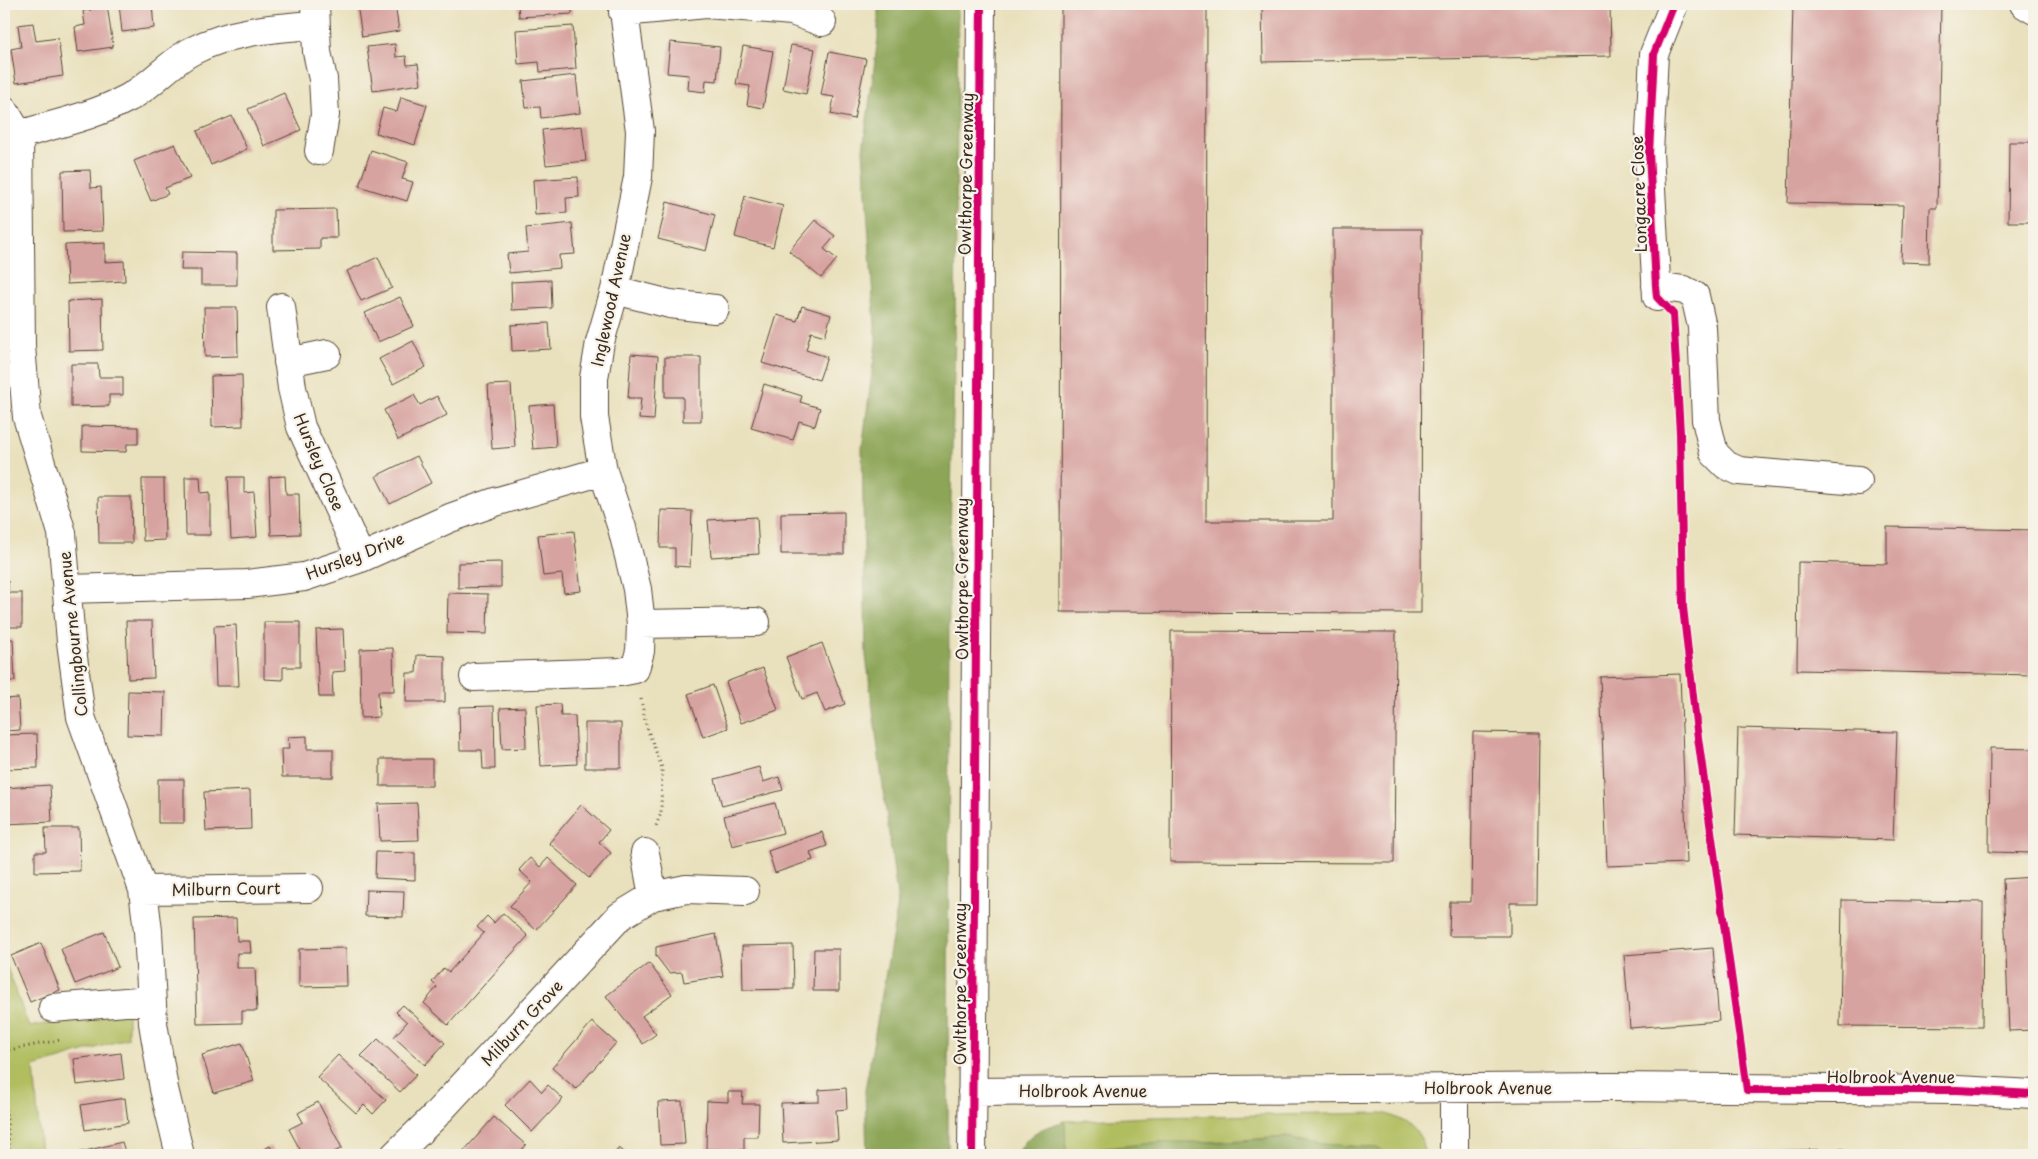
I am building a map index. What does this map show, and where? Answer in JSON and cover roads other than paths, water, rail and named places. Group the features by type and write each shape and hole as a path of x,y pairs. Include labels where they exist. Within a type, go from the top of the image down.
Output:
{"street":[{"path":"623,8 706,4 793,8 822,22"},
{"name":"Owlthorpe Greenway","path":"972,1155 981,4"},
{"name":"Longacre Close","path":"1674,4 1654,54 1650,153 1656,292 1684,290 1694,296 1698,306 1702,327 1706,420 1714,453 1726,465 1739,471 1858,481"},
{"path":"2024,4 2034,10"},
{"name":"Inglewood Avenue","path":"474,677 620,672 635,668 640,652 641,624 637,589 622,528 603,471 594,417 594,378 600,342 615,290 638,176 640,131 623,8"},
{"path":"4,110 19,135 87,115 128,98 192,51 225,36 274,28 315,14 317,52 323,79 324,106 319,151"},
{"name":"Collingbourne Avenue","path":"19,135 21,346 27,417 62,533 71,642 81,717 143,890 148,931 150,1000 164,1089 180,1155"},
{"path":"615,290 670,304 715,309"},
{"name":"Hursley Close","path":"281,307 292,388 301,427 361,558"},
{"path":"288,362 327,354"},
{"name":"Hursley Drive","path":"67,589 247,584 304,577 361,558 450,518 486,505 603,471"},
{"path":"641,624 756,622"},
{"path":"645,853 653,896"},
{"name":"Milburn Court","path":"143,890 309,888"},
{"name":"Milburn Grove","path":"395,1155 432,1119 620,916 653,896 686,889 745,891"},
{"path":"53,1008 150,1000"},
{"name":"Holbrook Avenue","path":"972,1092 1454,1088 1957,1090 2034,1094"},
{"path":"1454,1088 1454,1155"}]}
